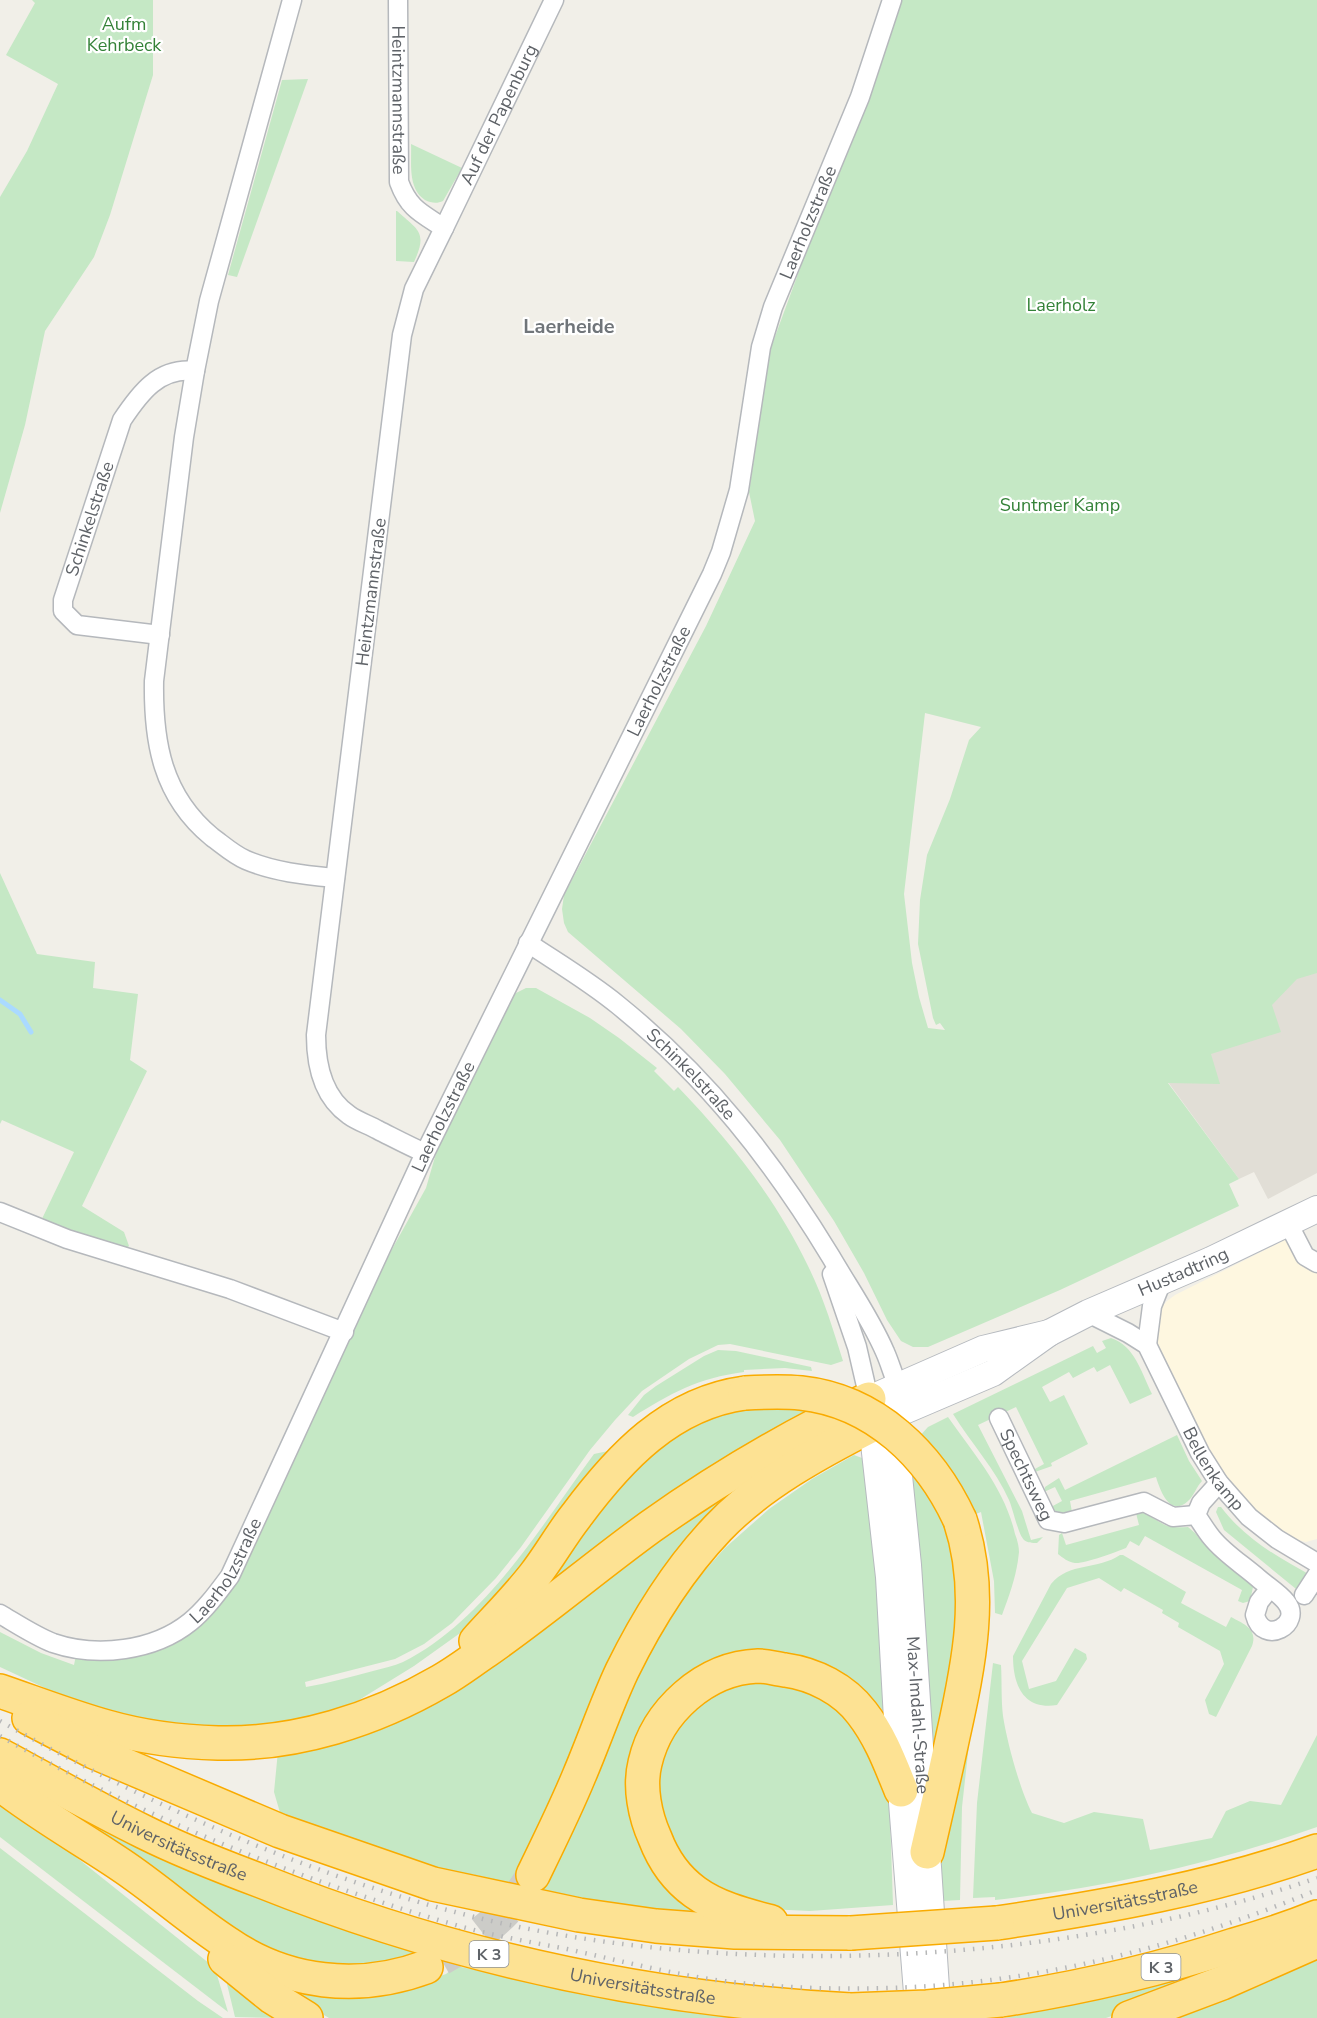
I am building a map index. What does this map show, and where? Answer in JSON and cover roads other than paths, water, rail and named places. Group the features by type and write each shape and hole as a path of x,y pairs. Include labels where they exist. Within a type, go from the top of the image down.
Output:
{"highway":[{"path":"441,1681 534,1576 575,1517 616,1466 646,1437 670,1420 717,1398 745,1393 782,1391 803,1393 843,1404 867,1414 906,1442 921,1456 949,1497 968,1543 972,1575 973,1623 963,1691 927,1852"},
{"path":"0,1691 108,1728 178,1741 219,1743 263,1741 316,1732 378,1713 441,1681 508,1635 649,1528 701,1492 820,1422 884,1406"},
{"path":"533,1875 579,1777 623,1670 679,1575 719,1527 746,1504 884,1406"},
{"path":"819,1934 721,1906 695,1892 676,1875 659,1850 648,1822 643,1793 645,1763 656,1734 672,1710 691,1691 712,1678 736,1669 759,1666 799,1672 825,1682 848,1697 861,1711 886,1753 901,1790"},
{"name":"Universitätsstraße","path":"0,1701 94,1752 280,1831 433,1884 579,1915 656,1926 735,1932 819,1934 920,1930 997,1923 1073,1912 1170,1893 1221,1881 1317,1851"},
{"name":"Universitätsstraße","path":"0,1755 154,1836 278,1888 373,1922 444,1943 565,1973 705,1998 851,2010 927,2007 1001,2000 1096,1984 1149,1971 1317,1917"},
{"path":"0,1784 121,1865 228,1944 261,1963 321,1981 352,1982 383,1979 426,1967"},
{"path":"192,1918 220,1955 272,1997 306,2018"},
{"path":"1129,2018 1222,1983 1317,1941"}],"street":[{"path":"292,0 209,301 195,371 184,437 153,681 155,730 165,772 186,809 202,829 228,850 246,860 286,872 335,878"},
{"name":"Heintzmannstraße","path":"398,0 399,182 405,197 415,210 444,228 414,289 402,335 316,1035 316,1054 319,1070 329,1091 348,1115 425,1154"},
{"name":"Auf der Papenburg","path":"444,228 554,0"},
{"name":"Laerholzstraße","path":"0,1614 52,1642 68,1647 122,1650 142,1646 165,1637 190,1622 211,1601 230,1576 425,1154 702,597 721,552 739,490 760,346 772,307 860,96 892,0"},
{"name":"Schinkelstraße","path":"159,635 77,625 63,611 63,600 122,420 139,396 158,379 181,369 195,371"},
{"name":"Schinkelstraße","path":"528,944 617,1004 669,1048 723,1105 767,1159 819,1238 885,1351 884,1406"},
{"name":"Hustadtring","path":"884,1406 983,1349 1049,1333 1122,1297 1162,1281 1317,1209"},
{"path":"0,1212 59,1236 230,1289 344,1332"},
{"path":"1288,1223 1305,1256 1317,1263"},
{"name":"Schinkelstraße","path":"819,1238 857,1347 884,1406"},
{"path":"1088,1313 1128,1333 1147,1346 1152,1306 1162,1281"},
{"name":"Bellenkamp","path":"1147,1346 1200,1453 1219,1483 1250,1518 1277,1539 1317,1563"},
{"name":"Max-Imdahl-Straße","path":"884,1406 889,1577 901,1790 918,2018"},
{"name":"Max-Imdahl-Straße","path":"884,1406 896,1446 908,1564 938,2018"},
{"name":"Spechtsweg","path":"999,1418 1048,1520 1064,1524 1144,1502 1173,1517 1196,1515"},
{"path":"1219,1483 1201,1503 1196,1515 1214,1540 1270,1588"},
{"path":"1305,1593 1317,1575"}],"waterway":[{"path":"0,1000 20,1014 31,1032"}],"tunnel":[{"path":"441,1959 490,1926 511,1905 529,1881"}],"railway":[{"path":"0,1721 165,1806 279,1855 338,1876 455,1912 558,1934 665,1949 776,1955 888,1955 1000,1946 1110,1931 1216,1908 1317,1878"},
{"path":"0,1736 110,1794 167,1820 282,1867 399,1908 486,1933 668,1972 729,1982 786,1987 873,1988 930,1986 1029,1974 1127,1954 1223,1925 1317,1890"}],"district":[{"name":"Laerheide","path":"569,326"}],"park label":[{"name":"Aufm Kehrbeck","path":"124,34"},
{"name":"Laerholz","path":"1061,305"},
{"name":"Suntmer Kamp","path":"1060,505"}]}
